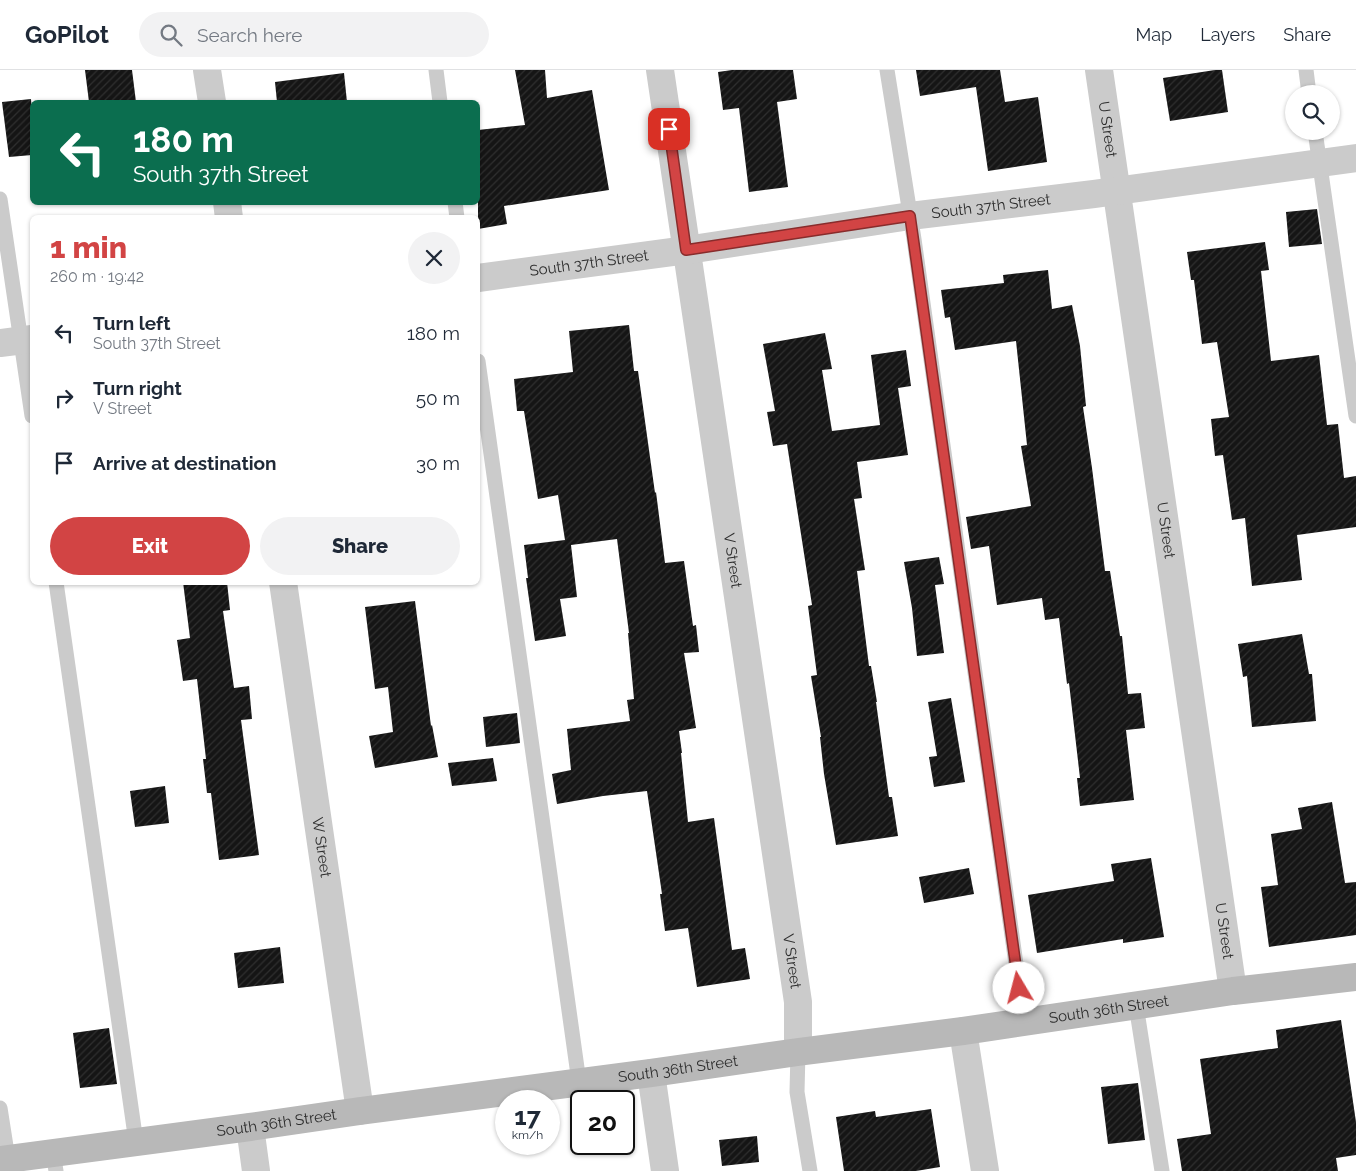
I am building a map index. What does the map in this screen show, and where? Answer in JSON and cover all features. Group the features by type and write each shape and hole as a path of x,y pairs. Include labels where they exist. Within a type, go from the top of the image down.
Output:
{"main road":[{"name":"South 36th Street","path":"4,1159 54,1162 136,1142 651,1073 1233,991 1356,977"}],"street":[{"path":"208,70 212,100"},
{"name":"V Street","path":"660,70 798,1002 798,1052"},
{"name":"U Street","path":"1099,70 1233,991"},
{"name":"South 37th Street","path":"480,278 686,250 910,216 1116,191 1356,158"},
{"name":"W Street","path":"283,585 360,1111"},
{"path":"963,1030 985,1171"},
{"path":"651,1073 665,1171"},
{"path":"250,1128 256,1171"}],"lane":[{"path":"436,70 440,100"},
{"path":"887,70 910,216 1024,1021"},
{"path":"1306,70 1308,85"},
{"path":"1316,140 1356,416"},
{"path":"0,199 18,340 30,405"},
{"path":"480,375 579,1082"},
{"path":"56,585 136,1142"},
{"path":"1136,1005 1162,1171"},
{"path":"798,1052 797,1092 810,1171"},
{"path":"0,1108 4,1159"}],"building":[{"path":"85,70 132,70 136,100 89,100"},
{"path":"515,70 545,70 547,98 592,90 609,190 504,206 507,224 480,229 478,205 480,205 480,130 525,125"},
{"path":"732,70 793,70 797,99 777,102 788,187 749,192 739,108 723,110 718,72"},
{"path":"916,70 1000,70 1005,102 1038,97 1047,162 988,171 976,87 920,96"},
{"path":"1222,70 1228,112 1170,121 1163,78"},
{"path":"344,73 347,100 277,100 275,82"},
{"path":"31,99 30,155 9,157 2,102"},
{"path":"1317,209 1322,244 1289,247 1286,212"},
{"path":"1265,242 1269,270 1261,271 1271,361 1319,355 1327,425 1338,424 1344,478 1356,476 1356,527 1297,535 1302,580 1252,586 1245,518 1232,520 1223,455 1215,456 1211,419 1229,417 1217,342 1202,344 1194,280 1191,280 1187,252"},
{"path":"1048,270 1052,309 1072,305 1080,346 1086,406 1083,407 1105,571 1110,571 1120,636 1122,636 1128,694 1141,693 1145,728 1126,730 1134,800 1080,806 1077,778 1080,778 1059,618 1045,620 1042,598 997,605 989,546 971,549 966,517 1031,506 1021,446 1027,445 1016,341 955,350 950,317 945,318 941,290 1004,283 1003,275"},
{"path":"629,325 634,371 638,371 665,563 684,561 693,626 696,625 699,652 684,653 696,728 679,731 688,822 714,818 732,950 745,948 750,979 697,987 688,928 665,931 660,894 662,894 647,791 557,804 552,774 571,770 567,729 630,721 627,700 634,699 629,633 617,539 571,545 577,597 560,599 566,636 535,641 526,578 528,578 524,545 565,540 558,495 538,499 524,411 517,411 514,379 573,372 569,331"},
{"path":"825,333 832,369 822,370 832,431 880,425 871,355 906,350 911,386 898,388 908,455 857,462 862,498 854,499 865,570 857,571 869,666 871,666 877,702 889,797 892,797 898,836 836,845 811,676 817,675 808,606 812,605 787,444 773,446 767,412 775,411 763,344"},
{"path":"939,557 944,584 935,585 944,653 917,656 912,608 904,562"},
{"path":"183,585 227,585 230,610 223,611 234,688 249,686 252,719 241,720 259,855 219,860 211,793 207,793 203,759 206,759 197,679 183,681 177,640 190,638"},
{"path":"415,601 431,726 438,757 375,768 369,736 393,732 388,687 375,689 365,607"},
{"path":"1302,634 1309,674 1312,674 1316,721 1252,727 1247,676 1243,677 1238,644"},
{"path":"951,698 965,782 934,787 929,757 937,756 928,702"},
{"path":"517,713 520,743 486,747 483,717"},
{"path":"493,758 497,781 452,786 448,763"},
{"path":"165,786 169,823 135,827 130,791"},
{"path":"1332,802 1345,883 1356,882 1356,935 1269,947 1261,887 1278,885 1271,834 1302,829 1298,808"},
{"path":"1151,858 1164,937 1123,943 1123,939 1037,953 1028,895 1114,881 1111,864"},
{"path":"969,868 974,894 924,903 919,877"},
{"path":"280,947 284,983 238,988 234,953"},
{"path":"1341,1020 1356,1122 1356,1155 1336,1158 1338,1171 1182,1171 1177,1139 1211,1134 1200,1059 1278,1048 1276,1030"},
{"path":"109,1028 117,1084 80,1088 73,1033"},
{"path":"1138,1083 1145,1140 1108,1144 1101,1087"},
{"path":"931,1109 940,1167 916,1171 844,1171 836,1117 875,1111 876,1117"},
{"path":"757,1136 759,1162 722,1166 719,1140"}],"route":[{"path":"669,129 686,250 910,216 1019,988"}]}
